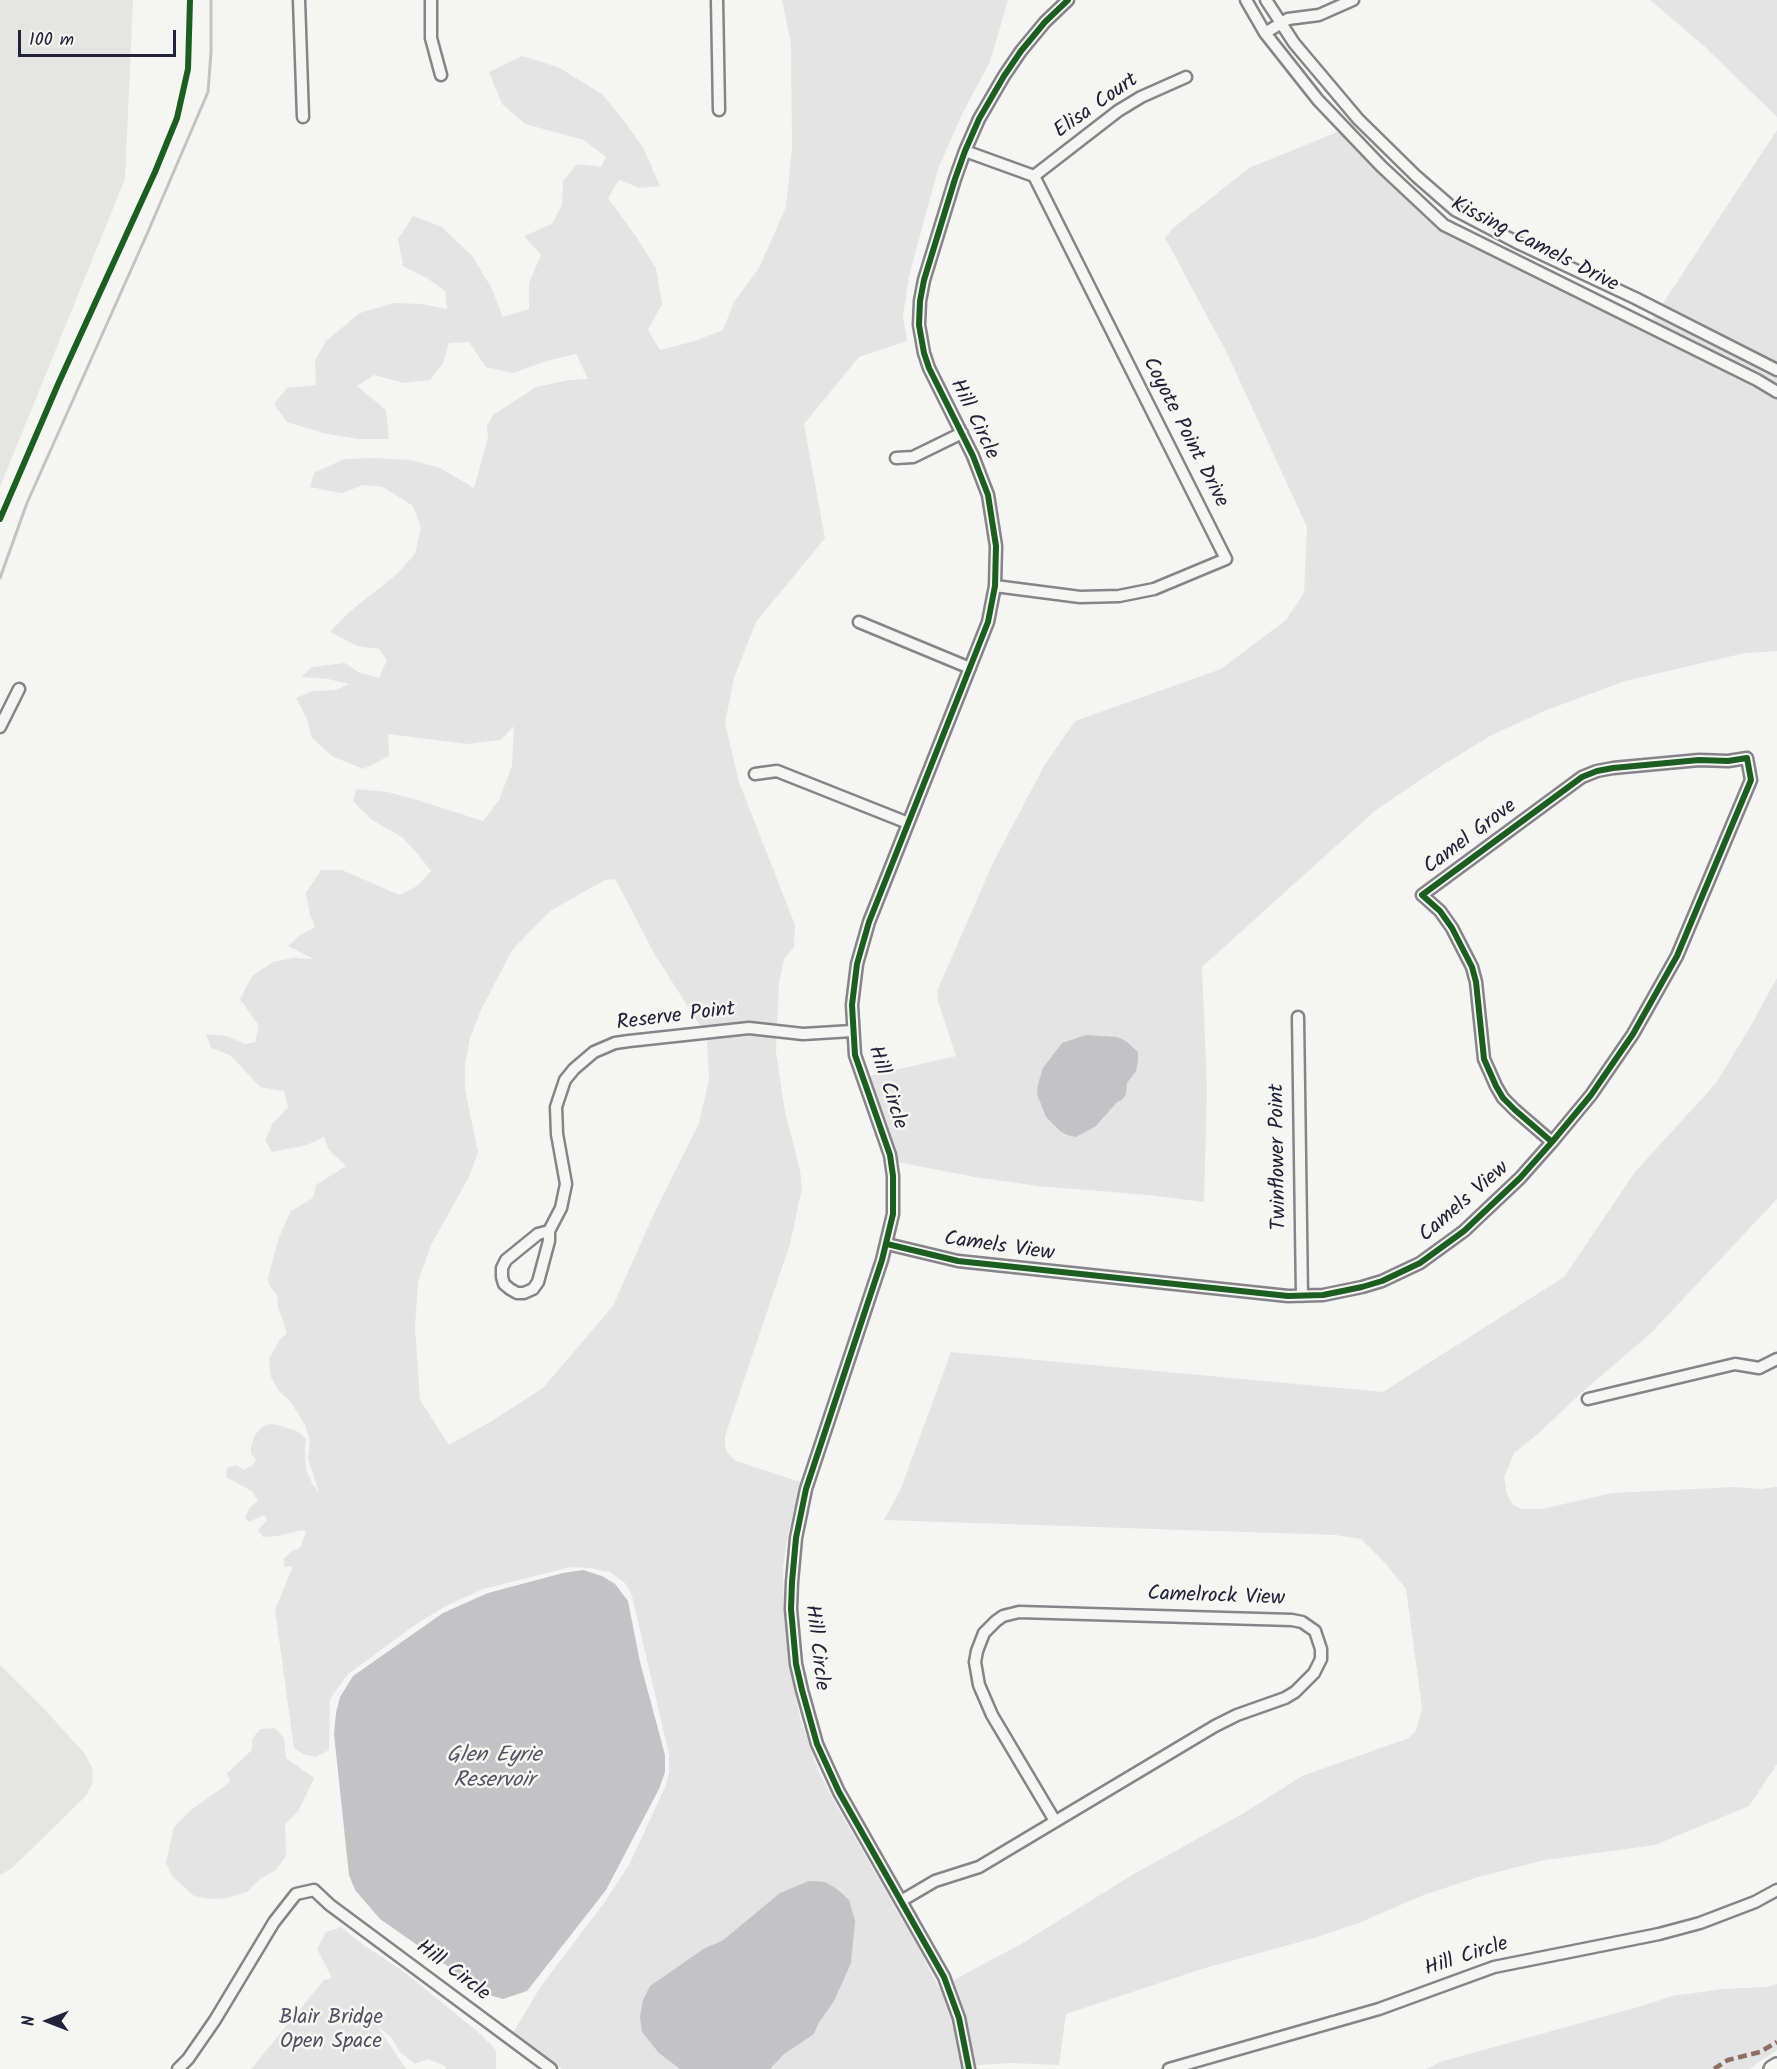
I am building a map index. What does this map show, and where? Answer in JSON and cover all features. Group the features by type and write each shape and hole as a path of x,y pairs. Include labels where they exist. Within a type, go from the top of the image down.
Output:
{"main road":[{"path":"1772,2069 1777,2066"}],"street":[{"path":"300,0 303,117"},
{"path":"431,0 430,38 441,75"},
{"path":"717,0 719,110"},
{"name":"Hill Circle","path":"969,2069 959,2018 944,1977 839,1792 817,1744 796,1664 791,1609 796,1539 806,1489 887,1244 894,1195 890,1155 855,1054 852,1031 854,984 861,945 988,622 995,586 996,546 992,511 981,476 924,353 919,314 924,280 965,151 979,119 1004,76 1039,30 1068,0"},
{"name":"Kissing Camels Drive","path":"1246,0 1265,33 1318,100 1444,225 1777,392"},
{"name":"Kissing Camels Drive","path":"1266,0 1280,24 1321,77 1358,119 1455,210 1777,370"},
{"path":"1265,33 1297,16 1319,15 1353,0"},
{"name":"Elisa Court","path":"1034,176 1118,111 1141,97 1186,77"},
{"path":"965,151 1034,176"},
{"name":"Coyote Point Drive","path":"995,586 1080,597 1119,596 1154,590 1226,560 1034,176"},
{"path":"897,458 913,457 962,433"},
{"path":"859,622 970,668"},
{"path":"0,727 19,689"},
{"name":"Camel Grove","path":"1552,1142 1503,1098 1496,1086 1484,1059 1476,982 1468,957 1440,910 1422,895 1582,777 1613,768 1747,758"},
{"name":"Camels View","path":"887,1244 958,1261 1192,1287 1302,1296 1341,1292 1362,1287 1382,1281 1420,1263 1464,1231 1497,1201 1552,1142 1591,1095 1634,1034 1677,956 1751,780 1747,758"},
{"path":"755,774 777,771 908,823"},
{"name":"Twinflower Point","path":"1298,1017 1302,1296"},
{"name":"Reserve Point","path":"549,1230 538,1234 506,1260 502,1268 502,1277 504,1284 510,1289 524,1293 533,1289 538,1282 549,1241 549,1230 561,1208 566,1184 556,1134 558,1100 565,1080 594,1052 622,1042 749,1028 803,1034 852,1031"},
{"path":"1588,1399 1735,1364 1759,1368 1777,1359"},
{"name":"Camelrock View","path":"900,1901 935,1881 979,1867 1215,1726 1295,1692 1314,1673 1321,1659 1320,1640 1315,1631 1302,1622 1292,1620 1019,1612 1003,1616 996,1621 984,1633 977,1651 975,1662 979,1685 992,1715 1055,1821"},
{"name":"Hill Circle","path":"177,2069 188,2059 216,2020 274,1922 296,1894 314,1890 330,1905 551,2069"},
{"name":"Hill Circle","path":"1169,2069 1379,2009 1494,1967 1700,1923 1755,1902 1777,1890"}],"shaded area":[{"path":"0,0 133,0 125,179 0,487"},
{"path":"0,1665 85,1754 92,1768 93,1781 86,1796 12,1868 0,1875"}],"green space":[{"path":"782,0 1008,0 990,62 964,110 938,169 909,276 903,316 907,341 859,357 804,424 825,538 756,622 734,678 725,723 739,782 795,925 794,947 784,959 779,983 776,1052 785,1112 800,1170 802,1188 790,1244 725,1436 725,1445 727,1452 736,1461 800,1482 783,1567 788,1661 801,1721 819,1772 835,1803 939,1988 1021,1944 1132,1875 1244,1813 1302,1776 1409,1738 1416,1731 1422,1708 1406,1589 1386,1564 1361,1539 1335,1535 884,1520 900,1491 951,1352 1383,1392 1564,1277 1635,1172 1716,1083 1777,978 1777,1199 1651,1333 1514,1453 1504,1477 1507,1494 1513,1505 1522,1509 1542,1509 1612,1493 1777,1487 1777,1764 1749,1806 1655,1845 1545,1860 1478,1877 1421,1896 1361,1922 1314,1938 1205,1968 1066,2014 1059,2065 1011,2063 981,2065 966,2069 562,2069 539,2053 513,2033 541,1986 604,1903 629,1865 666,1785 669,1772 669,1754 632,1596 625,1583 610,1572 571,1567 483,1589 446,1606 415,1625 348,1674 330,1699 329,1750 315,1757 303,1754 294,1748 275,1610 293,1566 284,1567 284,1559 292,1551 300,1548 306,1532 302,1530 263,1537 258,1530 267,1520 264,1515 249,1522 245,1518 250,1507 258,1501 252,1491 226,1477 227,1468 236,1465 244,1470 254,1464 256,1459 251,1454 251,1447 255,1435 262,1427 269,1424 278,1425 299,1432 306,1439 306,1470 319,1492 308,1459 310,1440 305,1425 271,1377 269,1359 280,1339 287,1333 278,1307 277,1295 269,1285 268,1278 279,1237 291,1211 313,1198 316,1185 346,1166 329,1150 324,1137 307,1145 272,1152 265,1140 273,1123 288,1107 284,1091 260,1087 230,1055 211,1048 206,1034 227,1036 245,1044 255,1042 259,1026 240,999 252,976 273,962 293,958 314,959 288,946 300,935 315,927 306,893 321,870 342,870 399,895 417,886 431,871 402,837 372,820 353,801 356,789 388,792 483,821 499,800 512,766 514,726 501,740 467,744 388,734 389,756 363,769 332,756 312,738 307,719 296,698 312,691 336,690 349,684 328,679 301,677 312,667 345,663 358,672 379,678 387,660 379,649 357,646 330,632 348,613 397,574 415,554 421,528 413,506 383,487 363,485 342,493 310,487 314,473 344,459 411,460 440,468 474,488 488,438 487,426 493,415 536,387 569,380 588,379 576,354 513,373 486,367 469,342 449,343 443,363 430,380 404,383 374,375 357,386 386,410 389,439 359,439 323,433 287,422 274,404 287,388 316,385 315,360 326,341 360,313 394,303 422,304 447,309 445,291 427,278 403,266 398,239 413,216 442,227 473,257 492,289 503,317 529,309 529,283 541,255 524,236 552,224 562,205 563,181 577,164 601,167 606,157 584,140 525,124 502,104 489,72 522,56 558,67 602,94 644,149 660,186 640,188 619,180 608,198 656,268 662,304 648,330 660,350 695,341 723,330 734,302 759,268 786,207 792,148 791,44","holes":["614,879 655,955 701,1027 707,1041 709,1079 699,1123 652,1218 613,1306 543,1388 449,1445 420,1400 415,1328 418,1282 431,1245 469,1177 478,1152 465,1090 465,1065 470,1038 480,1012 512,950 550,911 605,880"]},
{"path":"1650,0 1777,0 1777,117 1704,46"},
{"path":"1777,130 1777,651 1745,653 1625,681 1544,711 1490,736 1376,810 1202,967 1207,1087 1204,1202 1038,1186 897,1162 893,1140 869,1076 956,1056 938,1001 937,991 993,863 1044,766 1075,721 1221,669 1286,620 1304,593 1307,527 1226,351 1165,238 1173,228 1249,168 1340,131 1436,223 1646,329"},
{"path":"275,1728 284,1738 286,1758 314,1778 299,1810 285,1824 286,1856 276,1870 260,1879 247,1892 227,1898 210,1899 194,1896 172,1876 166,1863 174,1827 191,1810 230,1782 227,1773 252,1750 252,1739 260,1729"},
{"name":"Blair Bridge Open Space","path":"341,1927 403,1971 477,2031 496,2050 496,2069 446,2069 445,2066 428,2059 415,2064 400,2052 392,2038 377,2026 406,2069 251,2069 324,1980 332,1978 317,1949 326,1932"},
{"path":"1777,1984 1777,2050 1749,2069 1427,2069 1440,2062 1672,1996"}],"water":[{"path":"1086,1035 1117,1037 1126,1041 1138,1052 1138,1061 1136,1071 1127,1083 1126,1094 1122,1100 1117,1102 1096,1126 1076,1137 1060,1131 1046,1117 1037,1094 1043,1068 1062,1043"},
{"name":"Glen Eyrie Reservoir","path":"583,1570 602,1576 615,1584 628,1601 640,1662 665,1755 665,1772 659,1789 606,1890 527,1991 503,1999 489,1995 380,1919 355,1890 349,1875 334,1734 336,1713 340,1697 353,1676 443,1613 488,1593"},
{"path":"809,1881 825,1882 837,1889 849,1900 855,1921 851,1963 834,2001 814,2034 784,2054 770,2069 680,2069 659,2053 642,2032 640,2017 643,2000 650,1986 705,1948 722,1941 780,1893"}],"waterway":[{"path":"0,578 27,503 208,92 211,0"}],"marked path":[{"path":"1714,2069 1728,2060 1760,2052 1777,2042"}],"cycle path":[{"path":"0,519 177,118 188,69 190,0"},
{"path":"969,2069 959,2018 944,1977 839,1792 817,1744 796,1664 791,1609 792,1582 796,1538 806,1489 882,1260 893,1214 893,1176 890,1155 855,1055 852,1005 857,964 869,922 988,622 995,586 996,546 988,495 973,456 929,368 919,325 920,301 924,280 955,179 979,119 1021,51 1045,22 1068,0"},
{"path":"887,1244 958,1261 1288,1296 1323,1295 1362,1287 1382,1281 1420,1263 1464,1231 1520,1178 1552,1142 1591,1095 1633,1034 1677,956 1751,780 1747,758 1613,768 1582,777 1422,895 1440,911 1452,928 1472,967 1476,982 1484,1059 1496,1086 1503,1098 1552,1142"}]}
